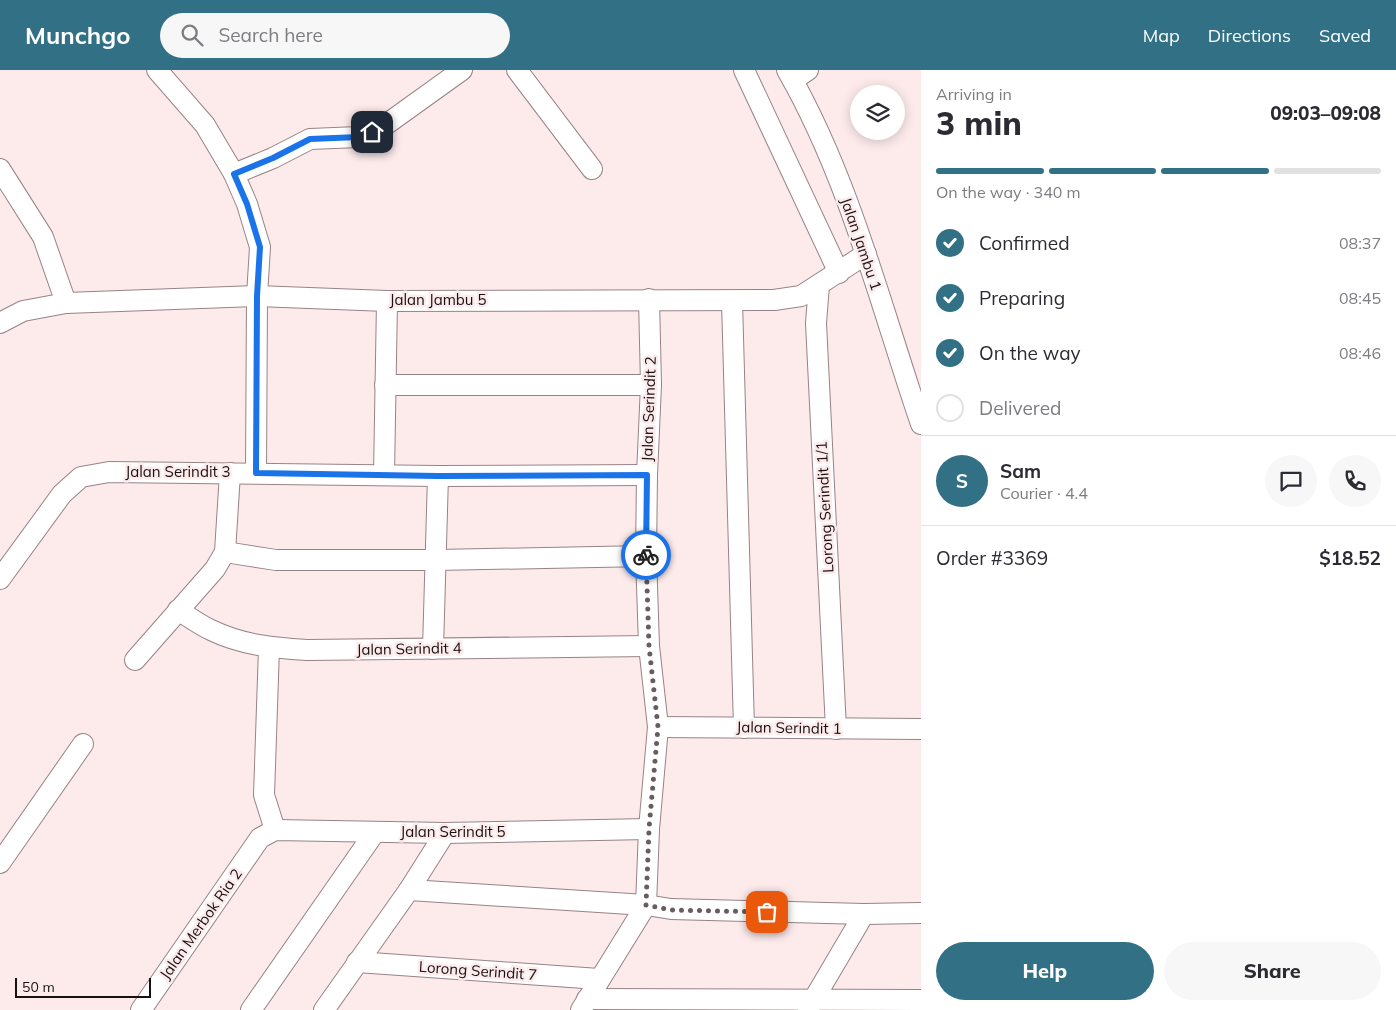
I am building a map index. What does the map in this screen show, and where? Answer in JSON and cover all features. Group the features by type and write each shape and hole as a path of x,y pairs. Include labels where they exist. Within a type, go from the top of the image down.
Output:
{"street":[{"path":"157,70 205,124 234,174 247,204 260,247 257,296 256,473"},
{"path":"234,174 273,158 310,139 359,137 384,126 462,70"},
{"path":"517,70 592,169"},
{"path":"744,70 839,273"},
{"name":"Jalan Jambu 1","path":"796,73 828,150 866,254 921,424"},
{"path":"0,169 43,237 66,303"},
{"name":"Jalan Jambu 5","path":"0,323 23,310 66,303 257,296 387,301 774,300 802,296 866,254"},
{"name":"Lorong Serindit 1/1","path":"819,285 816,322 836,730"},
{"name":"Jalan Serindit 2","path":"646,905 649,829 658,727 649,646 646,556 651,385 649,299"},
{"path":"384,475 387,301"},
{"path":"732,301 744,728"},
{"path":"385,385 651,385"},
{"name":"Jalan Serindit 3","path":"0,579 62,494 80,477 109,472 438,476 647,475"},
{"path":"135,660 216,569 225,552 230,473"},
{"path":"433,649 438,476"},
{"path":"225,552 276,560 436,560 646,556"},
{"name":"Jalan Serindit 4","path":"178,610 211,630 240,642 269,648 307,650 649,646"},
{"path":"267,834 264,795 269,648"},
{"name":"Jalan Serindit 1","path":"658,727 921,730"},
{"path":"0,863 83,744"},
{"name":"Jalan Serindit 5","path":"267,834 649,829"},
{"path":"251,1010 375,832"},
{"path":"324,1010 356,962 409,890 445,833"},
{"name":"Jalan Merbok Ria 2","path":"142,1010 267,834"},
{"path":"409,890 646,905 671,910 864,914 921,913"},
{"path":"584,1004 646,905"},
{"path":"811,1005 864,914"},
{"name":"Lorong Serindit 7","path":"356,962 599,979"},
{"path":"584,1004 811,1005 921,1000"}],"way so far":[{"path":"646,555 649,646 658,727 649,829 646,905 671,910 767,912"}],"route":[{"path":"372,132 359,137 310,139 273,158 234,174 247,204 260,247 257,296 256,473 438,476 647,475 646,555"}]}
